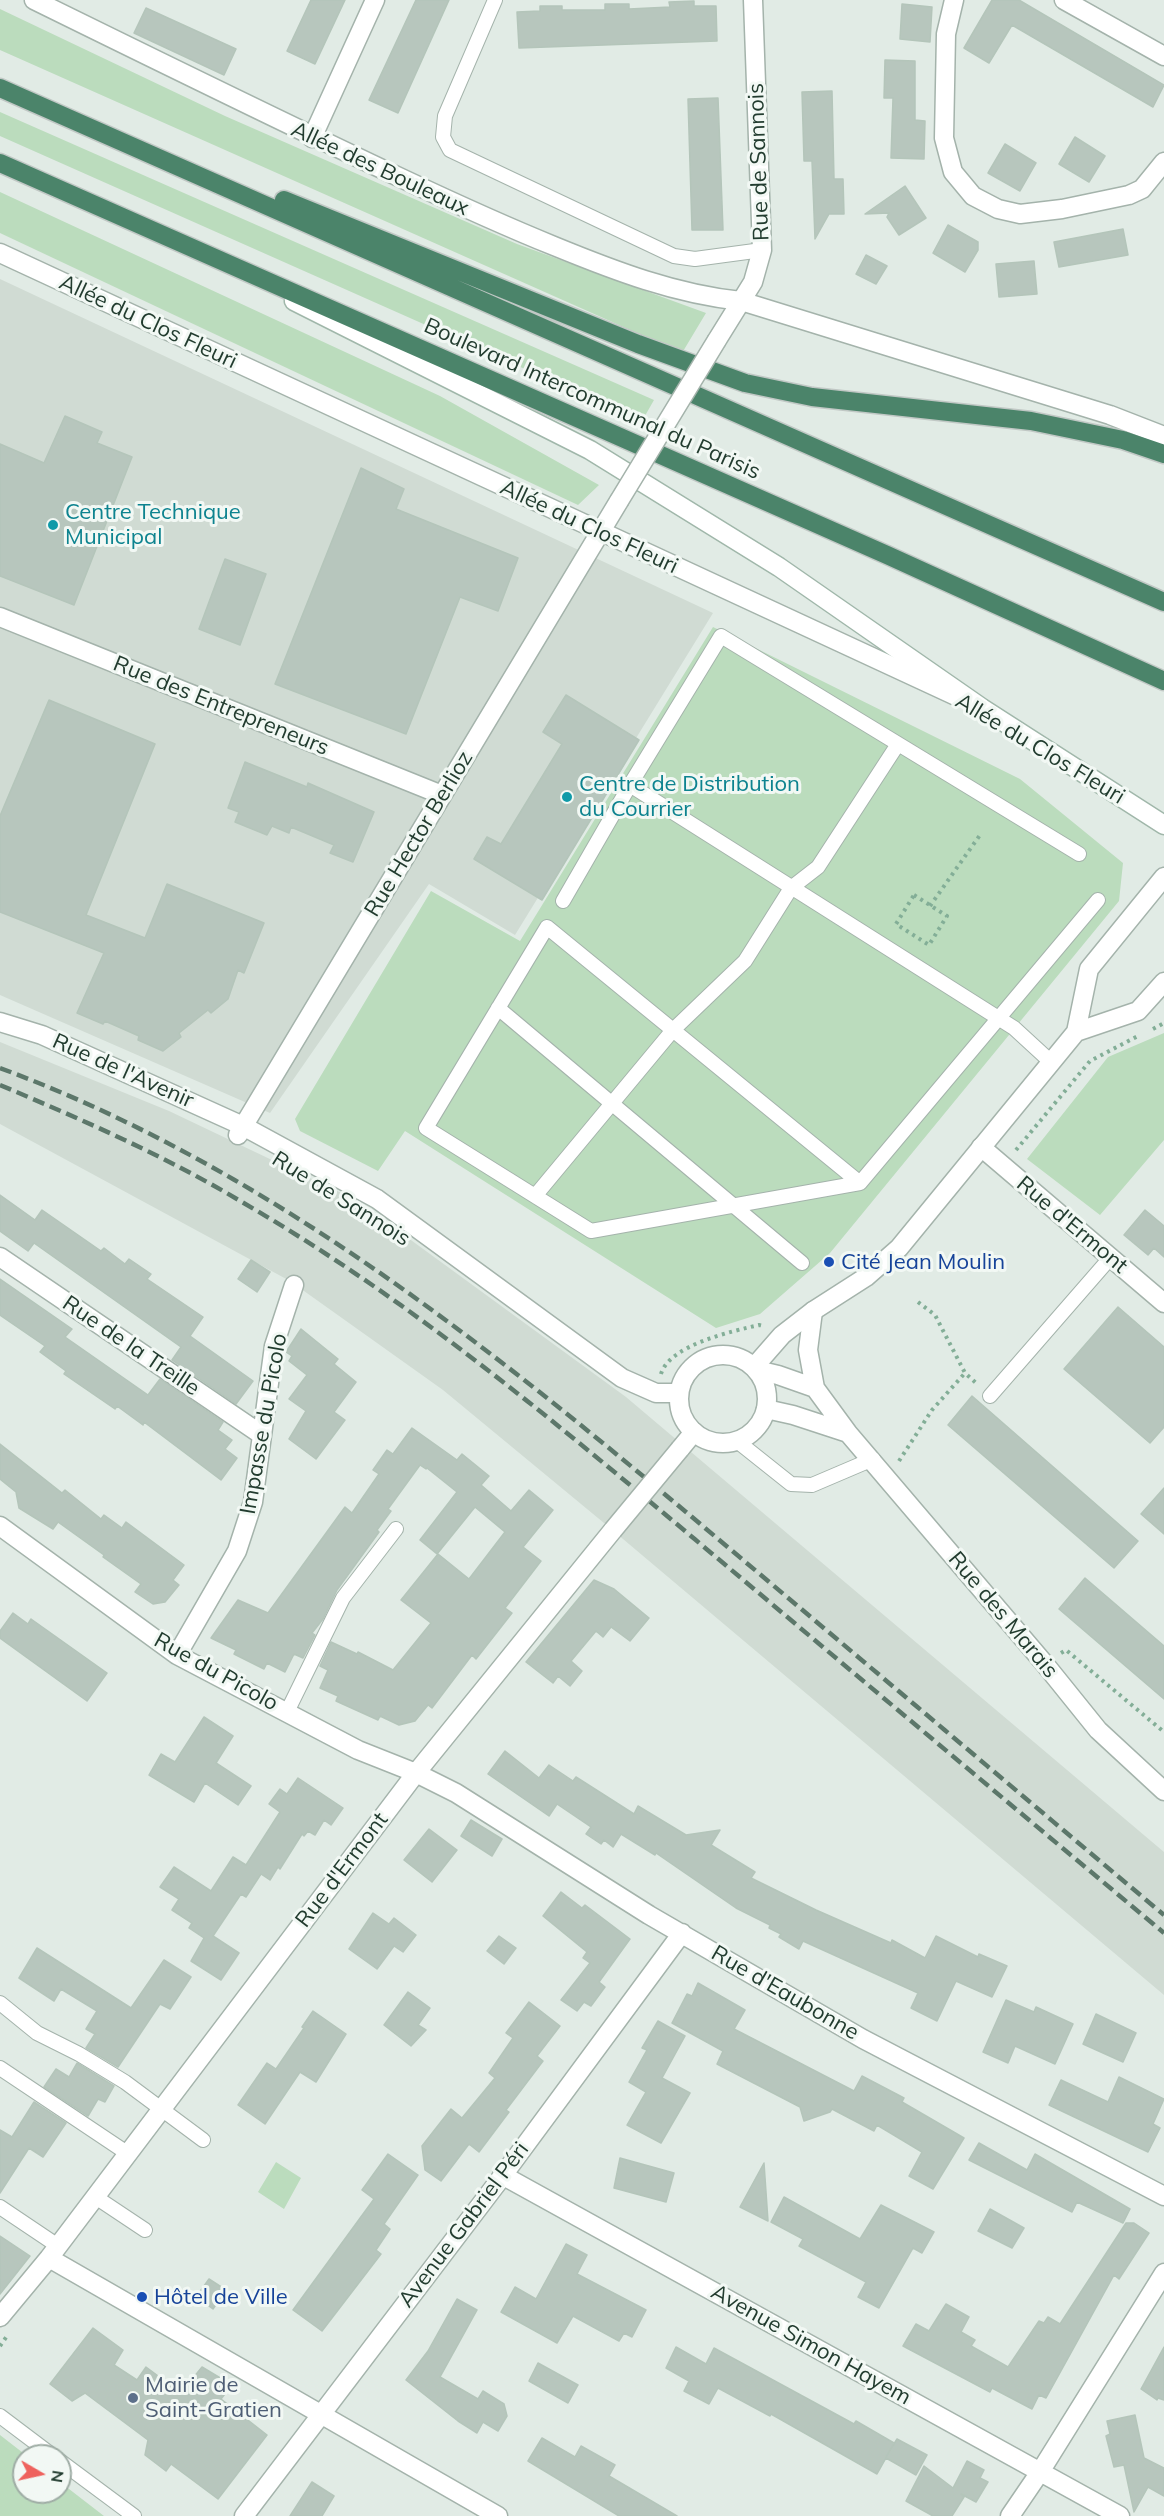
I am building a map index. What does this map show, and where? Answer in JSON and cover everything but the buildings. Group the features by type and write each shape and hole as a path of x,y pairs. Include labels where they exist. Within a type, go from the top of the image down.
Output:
{"highway":[{"path":"0,87 638,344 745,383 812,396 1031,421 1123,440 1164,454"},
{"name":"Boulevard Intercommunal du Parisis","path":"0,87 1164,602"},
{"name":"Boulevard Intercommunal du Parisis","path":"0,163 898,560 1164,681"}],"street":[{"name":"Allée des Bouleaux","path":"33,0 312,138 481,216 590,261 665,287 706,297 741,301 1110,415 1164,436"},
{"path":"312,138 375,0"},
{"name":"Rue de Sannois","path":"600,532 753,282 762,250 753,0"},
{"path":"954,0 946,33 944,138 953,172 973,196 998,209 1020,214 1062,209 1129,195 1142,189 1164,162"},
{"path":"1064,0 1164,56"},
{"path":"158,233 590,450 779,567 982,708"},
{"name":"Allée du Clos Fleuri","path":"0,253 982,708 1164,825"},
{"name":"Rue Hector Berlioz","path":"240,1131 600,532"},
{"name":"Rue des Entrepreneurs","path":"0,617 442,795"},
{"path":"756,1368 783,1335 813,1311 866,1277 899,1248 1076,1032 1089,969 1164,877"},
{"path":"1076,1032 1138,1011 1164,982"},
{"name":"Rue de l'Avenir","path":"0,1022 42,1035 240,1131"},
{"name":"Rue de Sannois","path":"240,1131 377,1199 622,1378 656,1393 679,1393"},
{"name":"Rue d'Ermont","path":"981,1147 1164,1303"},
{"name":"Rue de la Treille","path":"0,1257 262,1435"},
{"name":"Impasse du Picolo","path":"177,1655 237,1551 253,1502 274,1346 294,1285"},
{"name":"Rue des Marais","path":"813,1311 808,1350 815,1388 848,1433 873,1459 1098,1730 1164,1791"},
{"path":"756,1368 765,1382 767,1396 766,1409 761,1423 751,1434 737,1441 714,1442 694,1432 685,1420 680,1407 679,1393 687,1374 702,1359 715,1355 730,1355 743,1359 756,1368 815,1388"},
{"name":"Rue des Marais","path":"766,1409 793,1414 848,1433"},
{"name":"Rue d'Ermont","path":"0,2317 54,2252 94,2196 416,1773 694,1432"},
{"name":"Rue du Picolo","path":"0,1526 177,1655 358,1750 416,1773"},
{"name":"Rue d'Eaubonne","path":"416,1773 456,1793 649,1915 863,2039 1164,2196"},
{"name":"Avenue Gabriel Péri","path":"244,2516 682,1933"},
{"name":"Avenue Simon Hayem","path":"502,2175 1120,2516"},
{"path":"54,2252 320,2415 498,2516"},
{"path":"1010,2516 1164,2273"}],"lane":[{"path":"495,0 445,116 443,137 450,150 674,256 695,260 762,250"},
{"path":"564,900 630,785 721,636 1079,854"},
{"path":"535,1196 673,1030 745,961 791,888 818,867 898,744"},
{"path":"630,785 999,1018 1014,1028 1051,1062"},
{"path":"860,1183 547,927 426,1128 591,1231 860,1183 1098,900"},
{"path":"498,1008 802,1263"},
{"path":"990,1396 1111,1257"},
{"path":"737,1441 791,1484 812,1485 873,1459"},
{"path":"287,1712 343,1598 396,1529"},
{"path":"0,2003 37,2032 125,2082 202,2140"},
{"path":"0,2068 127,2153"},
{"path":"94,2196 144,2230"},
{"path":"0,2207 54,2252"},
{"path":"0,2416 37,2444"},
{"path":"72,2470 134,2516"}],"path":[{"path":"930,906 980,835"},
{"path":"914,895 930,906 947,916 929,945 896,924 914,895"},
{"path":"1002,1167 1090,1061 1164,1023"},
{"path":"918,1302 935,1315 965,1373 990,1396"},
{"path":"656,1393 663,1369 686,1348 716,1336 759,1325 769,1326 783,1335"},
{"path":"888,1478 932,1410 965,1373"},
{"path":"1044,1663 1066,1650 1164,1732"}],"shaded area":[{"path":"0,279 713,613 515,935 429,884 270,1113 0,995"},
{"path":"0,1042 169,1111 356,1200 626,1397 1164,1852 1164,1995 443,1390 290,1281 0,1124"}],"green space":[{"path":"0,9 225,116 517,244 706,313 682,353 0,50"},
{"path":"0,112 654,400 642,421 0,136"},
{"path":"0,192 440,396 599,485 578,505 0,233"},
{"path":"713,627 1020,779 1123,863 1119,901 830,1253 760,1314 716,1328 405,1131 378,1171 300,1131 295,1119 431,891 520,941"},
{"path":"1164,1033 1164,1140 1100,1215 1027,1159 1108,1057"},
{"path":"276,2162 301,2178 284,2209 258,2192"},
{"path":"0,2435 12,2444 12,2504 72,2504 72,2491 104,2516 0,2516"}],"railway":[{"path":"0,1068 102,1111 200,1160 294,1216 385,1277 474,1341 646,1479 1164,1915"},
{"path":"0,1085 123,1139 213,1185 309,1243 374,1286 499,1379 621,1477 1164,1933"}],"place":[{"name":"Centre Technique Municipal","path":"53,525"},
{"name":"Centre de Distribution du Courrier","path":"567,797"},
{"name":"Cité Jean Moulin","path":"829,1262"},
{"name":"Hôtel de Ville","path":"142,2297"},
{"name":"Mairie de Saint-Gratien","path":"133,2398"}]}
